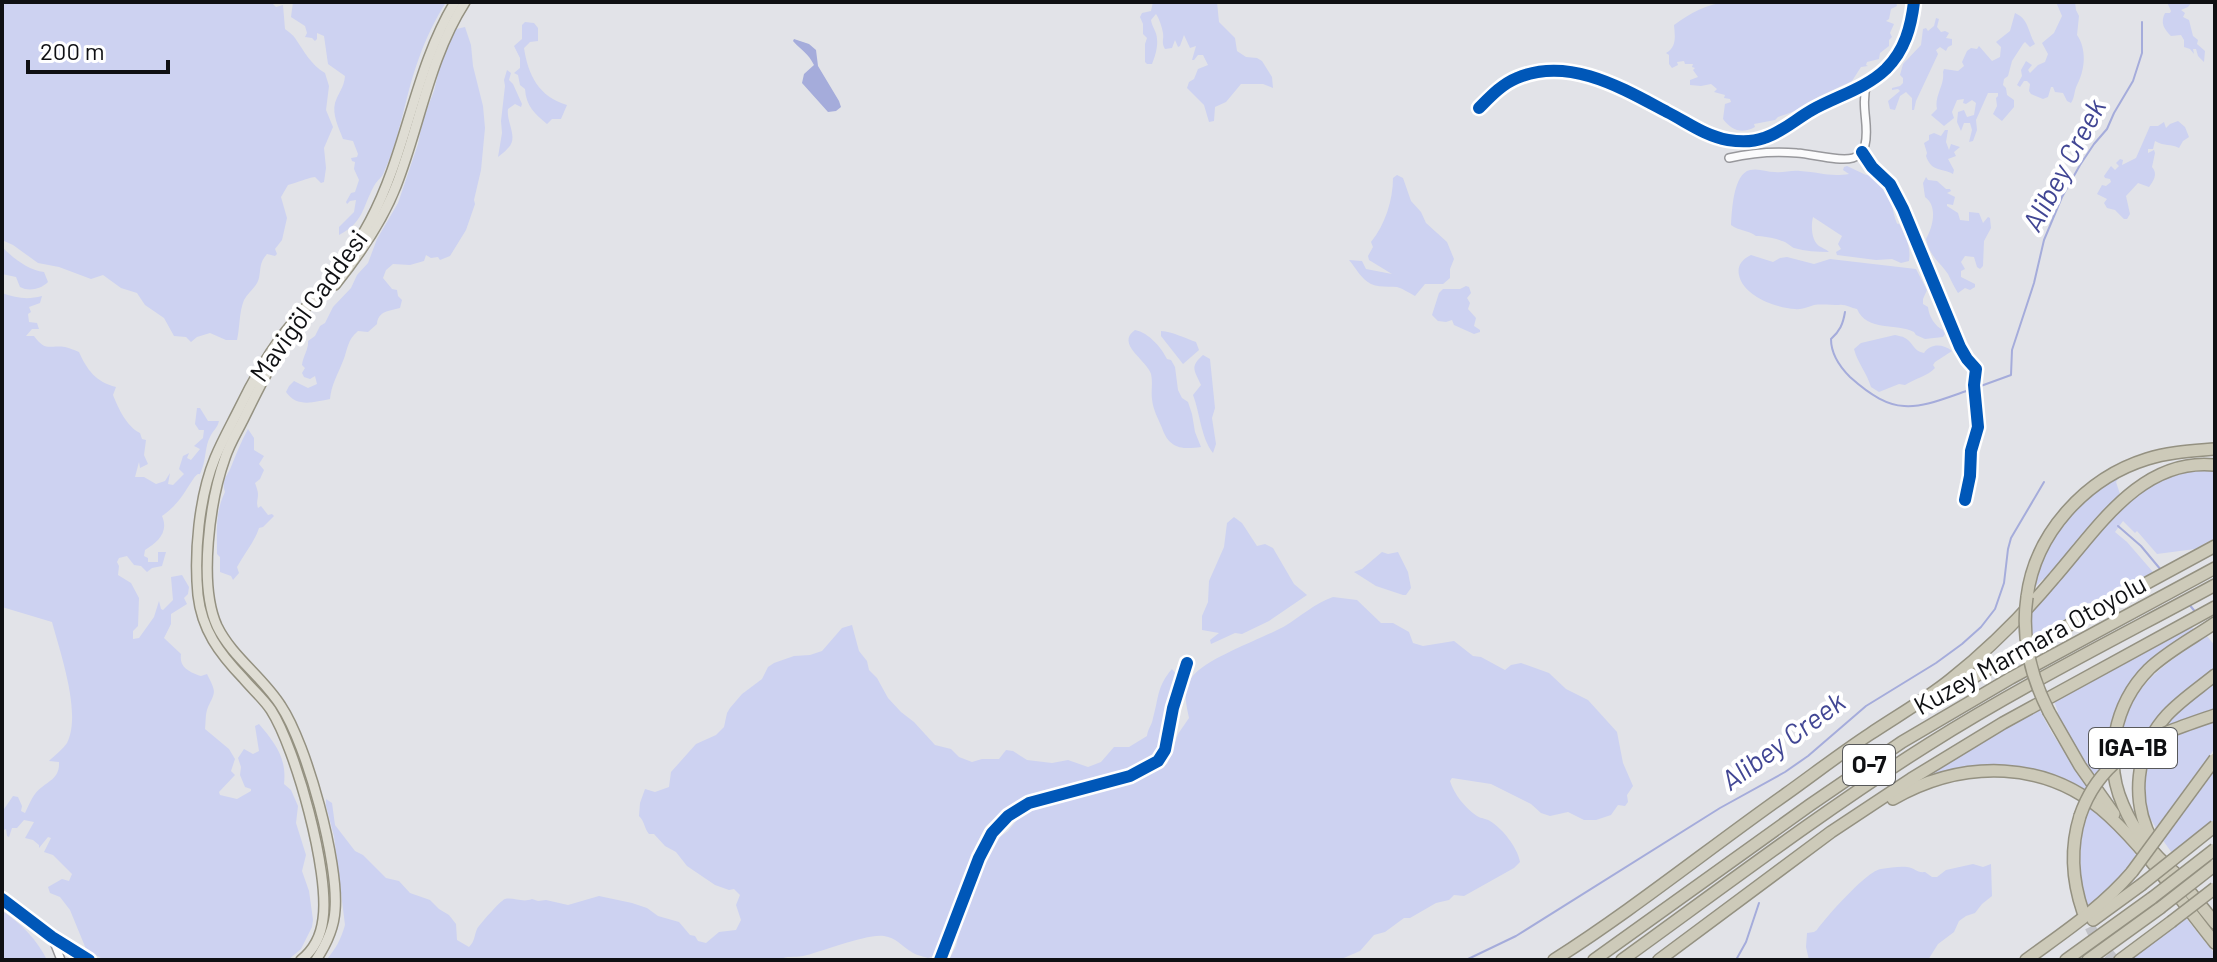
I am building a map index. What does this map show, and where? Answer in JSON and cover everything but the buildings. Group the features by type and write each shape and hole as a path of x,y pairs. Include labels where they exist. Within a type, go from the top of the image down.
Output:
{"highway":[{"path":"2140,850 2090,780 2036,685 2024,630 2027,597 2046,540 2059,520 2090,489 2121,470 2149,458 2215,449"},
{"path":"1554,960 1855,744 1928,696 1982,653 2141,484 2177,467 2215,465"},
{"path":"1804,782 1979,674 2215,546"},
{"name":"Kuzey Marmara Otoyolu","path":"1594,960 1902,742 2011,678 2215,568"},
{"name":"Kuzey Marmara Otoyolu","path":"1622,960 1886,772 1986,711 2215,585"},
{"path":"1659,960 1853,817 1938,762 2212,609"},
{"path":"2175,873 2138,831 2123,805 2113,769 2113,744 2122,710 2141,678 2158,661 2215,623"},
{"path":"2215,675 2162,721 2150,739 2139,770 2139,803 2151,840 2215,923"},
{"name":"IGA-1B","path":"2083,912 2073,863 2075,835 2086,800 2102,776 2124,755 2153,737 2215,715"},
{"path":"2026,960 2107,899 2132,872 2215,759"},
{"path":"1759,887 1903,793 1941,777 1978,770 2028,773 2065,786 2108,814 2215,943"},
{"path":"2033,960 2141,885 2215,826"},
{"path":"2088,960 2215,849"},
{"path":"2066,960 2215,865"},
{"path":"2120,960 2215,888"}],"main road":[{"name":"Mavigöl Caddesi","path":"301,960 318,941 324,916 313,828 290,753 270,708 226,659 206,629 197,573 202,512 214,460 259,372 283,336 334,275 369,223 396,159 432,47 455,2"},
{"name":"Mavigöl Caddesi","path":"316,960 329,937 335,912 333,876 324,824 301,749 287,716 237,655 217,625 208,569 213,508 225,456 264,378 294,332 345,272 380,220 399,177 441,47 465,2"}],"street":[{"path":"1479,108 1504,85 1518,78 1562,70 1612,85 1724,140 1749,141 1768,137 1814,109 1867,83 1886,69 1908,35 1914,2"},
{"path":"1729,158 1785,152 1848,159 1857,157 1866,142 1863,97 1867,83"},
{"path":"1862,152 1890,184 1960,347 1976,369 1974,385 1978,427 1972,441 1965,500"},
{"path":"1970,469 1974,476 1981,477"},
{"path":"940,960 982,850 992,833 1008,816 1029,803 1130,776 1158,761 1165,750 1173,708 1187,663"},
{"path":"2,899 52,937 89,960"},
{"path":"52,937 61,960"}],"shaded area":[{"path":"7,2 271,2 276,7 283,5 285,29 325,73 329,86 326,110 333,127 324,148 324,182 315,177 288,185 281,197 287,218 282,240 275,249 275,256 267,254 264,257 258,281 244,300 237,340 226,340 210,333 191,342 186,337 174,336 164,318 145,305 137,293 121,288 103,275 91,279 38,263 2,240 2,7"},
{"path":"293,2 446,2 419,58 395,144 383,174 358,220 339,235 339,227 354,212 356,200 346,202 355,192 359,180 351,158 358,154 353,141 343,139 334,112 345,76 328,64 324,36 317,33 315,41 305,37 305,26 291,17"},
{"path":"1153,2 1217,2 1219,22 1235,38 1237,51 1262,61 1272,77 1273,88 1263,84 1241,84 1226,102 1215,107 1214,121 1209,122 1204,105 1187,88 1198,69 1208,65 1203,55 1192,60 1196,46 1190,48 1184,35 1180,46 1175,40 1172,48 1165,49 1156,14 1151,20 1157,36 1156,52 1152,64 1145,62 1147,38 1143,34 1140,17 1142,13 1151,11"},
{"path":"1727,2 1896,2 1897,6 1891,9 1886,21 1894,24 1889,46 1880,53 1879,59 1861,67 1852,81 1798,110 1742,131 1734,129 1723,119 1725,104 1731,102 1730,99 1714,92 1717,89 1711,84 1690,85 1690,80 1698,77 1693,64 1677,62 1678,65 1672,68 1666,53 1674,44 1674,25 1699,10"},
{"path":"2056,2 2075,2 2079,16 2077,35 2084,53 2083,66 2071,103 2063,93 2055,92 2053,87 2048,97 2043,99 2031,94 2027,81 2020,87 2017,85 2026,61 2032,65 2028,70 2030,73 2045,62 2048,54 2042,43 2054,33 2062,16"},
{"path":"2167,2 2192,2 2181,10 2185,13 2183,17 2189,20 2197,44 2205,51 2204,62 2196,49 2193,49 2194,54 2184,47 2181,35 2171,36 2165,28 2165,13 2171,11"},
{"path":"2015,13 2026,22 2035,44 2030,47 2025,42 2023,44 2004,79 2003,85 2007,95 2014,100 2014,107 2002,121 1993,114 1998,93 1988,93 1976,120 1977,130 1973,141 1969,142 1970,123 1964,123 1961,131 1957,122 1958,112 1964,110 1967,117 1974,115 1976,103 1972,100 1966,104 1963,103 1964,99 1957,100 1952,112 1954,118 1944,126 1931,115 1937,109 1944,69 1958,71 1964,66 1962,62 1967,51 1979,46 1992,61 2000,57 2001,47 1996,42 2010,31"},
{"path":"1936,18 1939,19 1937,27 1941,32 1949,33 1946,38 1952,39 1952,45 1946,51 1940,47 1936,50 1938,54 1914,110 1912,98 1906,92 1900,96 1895,110 1890,109 1888,101 1900,91 1892,88 1903,83 1900,75 1903,64 1921,45 1923,29 1928,31 1934,26"},
{"path":"525,22 534,23 538,28 538,41 530,42 524,48 536,84 549,97 567,105 561,119 552,119 547,124 532,109 518,75 514,73 520,68 520,58 514,46 522,39 522,25"},
{"path":"465,27 485,128 475,204 466,230 450,256 440,260 426,255 424,261 410,265 393,264 386,270 383,278 392,289 397,290 402,300 400,308 382,314 368,332 358,331 352,338 330,399 306,403 295,400 286,392 294,381 308,388 317,384 315,376 310,379 302,373 308,341 325,323 333,307 368,263 377,239 398,203 442,57 456,29"},
{"path":"794,39 816,50 818,66 841,107 836,111 828,112 802,83 804,74 814,65"},
{"path":"507,70 511,73 509,80 522,104 521,107 515,104 508,109 512,140 498,157 504,80"},
{"path":"2178,121 2189,137 2179,148 2155,141 2153,149 2148,149 2148,153 2154,150 2155,153 2152,167 2155,177 2149,187 2138,183 2126,196 2130,214 2127,219 2107,208 2104,203 2107,199 2097,194 2102,185 2111,182 2104,176 2111,166 2115,170 2120,159 2123,160 2122,165 2136,158 2150,126 2164,122 2166,128"},
{"path":"1948,130 1946,142 1949,150 1951,144 1960,147 1954,152 1956,156 1948,159 1953,174 1934,167 1926,156 1924,143 1929,140 1929,135 1934,133 1941,136"},
{"path":"1847,166 1866,175 1878,176 1882,181 1896,221 1907,240 1909,261 1901,263 1892,259 1837,255 1842,236 1813,217 1814,240 1829,252 1794,248 1731,225 1737,185 1744,173 1756,169 1842,175 1849,174 1843,170"},
{"path":"1397,175 1403,178 1411,201 1426,223 1447,242 1454,259 1450,278 1443,284 1425,284 1415,296 1397,287 1371,284 1349,260 1362,261 1366,269 1392,274 1369,260 1368,256 1373,247 1371,242 1387,212 1393,178"},
{"path":"1926,177 1950,189 1947,193 1955,197 1953,205 1947,206 1958,213 1960,220 1969,221 1969,212 1979,213 1983,223 1990,218 1991,228 1984,241 1983,266 1980,269 1977,267 1974,257 1965,256 1961,262 1965,269 1961,271 1961,277 1975,284 1970,290 1965,288 1958,293 1928,245 1926,239 1931,229 1933,211 1925,197 1923,183"},
{"path":"2,247 21,263 44,272 48,282 38,288 27,289 20,287 16,277 2,274"},
{"path":"1751,255 1773,262 1787,257 1814,264 1830,259 1916,269 1927,290 1923,304 1945,334 1943,337 1925,339 1907,329 1875,324 1857,309 1844,305 1798,309 1770,303 1753,295 1739,275 1743,261"},
{"path":"1466,286 1471,293 1467,298 1470,303 1468,309 1476,318 1474,326 1480,330 1474,334 1454,325 1452,320 1438,321 1432,315 1443,289"},
{"path":"2,293 22,298 42,296 40,303 29,307 31,312 28,314 29,322 37,323 39,329 32,329 26,336 34,336 48,347 65,347 79,352 93,374 116,387 113,395 120,411 146,440 144,455 148,464 140,468 139,462 135,477 144,477 156,484 165,481 170,473 168,484 173,485 184,474 179,469 183,456 189,453 187,458 191,460 200,449 194,446 203,438 204,430 199,430 195,424 197,408 208,421 219,421 208,441 200,474 177,503 162,516 164,527 161,536 145,550 144,556 148,562 158,562 158,552 166,552 162,566 147,572 141,566 134,565 127,556 119,558 117,562 118,575 131,583 139,598 138,626 133,631 133,639 139,638 154,617 159,601 163,610 173,600 171,577 182,575 189,587 184,598 187,604 171,614 171,624 164,638 181,654 186,669 201,676 207,674 213,688 205,729 229,749 235,759 231,771 235,775 219,792 220,795 237,799 251,791 245,787 240,775 238,758 244,749 253,754 259,751 255,726 259,724 279,751 284,766 284,784 291,790 298,806 296,823 306,855 302,871 309,891 313,920 301,949 288,960 104,960 86,949 70,910 60,897 50,893 48,887 62,879 69,881 72,874 53,855 44,852 51,838 48,837 39,848 33,840 25,838 34,822 24,820 17,828 12,828 9,837 6,829 2,831 2,812 13,796 18,797 21,811 25,813 35,794 57,773 59,762 49,761 67,743 72,716 68,683 52,622 2,607"},
{"path":"1135,330 1154,341 1175,367 1178,390 1188,402 1201,447 1177,446 1165,435 1153,403 1151,374 1128,341"},
{"path":"1161,331 1196,342 1199,350 1183,364 1161,336"},
{"path":"1895,335 1905,338 1924,353 1930,347 1937,346 1952,351 1935,362 1935,368 1929,373 1905,385 1899,384 1879,392 1871,387 1854,349 1861,343"},
{"path":"1203,355 1210,359 1215,408 1212,418 1216,444 1213,453 1203,433 1193,395 1201,385 1195,366"},
{"path":"248,429 254,438 254,450 264,456 259,464 264,470 255,483 258,508 261,506 268,515 274,516 259,528 233,580 220,572 217,522 225,492 224,481"},
{"path":"2183,470 2215,470 2215,538 2195,549 2157,554 2137,531 2135,533 2123,521 2115,532 2153,572 2029,639 2029,613 2103,528 2140,491 2168,474"},
{"path":"2121,474 2116,482 2120,494 2045,580 2032,590 2044,555 2071,512 2094,491"},
{"path":"1234,517 1242,523 1257,546 1265,544 1273,548 1294,584 1307,595 1269,621 1211,644 1210,640 1219,633 1202,630 1202,616 1208,602 1209,581 1224,547 1227,523"},
{"path":"1382,552 1398,552 1408,572 1411,588 1406,595 1376,586 1354,572"},
{"path":"1333,597 1357,600 1381,623 1393,623 1409,632 1413,643 1423,646 1454,641 1473,656 1505,670 1521,663 1549,673 1566,689 1588,700 1617,732 1623,763 1633,786 1627,795 1628,802 1625,806 1618,805 1611,815 1596,820 1584,820 1568,812 1550,816 1491,784 1452,778 1450,781 1460,800 1477,816 1499,828 1513,845 1520,862 1464,896 1454,895 1410,918 1404,918 1385,932 1374,935 1360,951 1339,960 949,960 956,946 965,906 976,886 985,857 993,842 1008,831 1021,815 1036,806 1129,782 1167,764 1178,734 1189,718 1186,692 1192,677 1209,663 1285,626"},
{"path":"852,625 859,651 888,698 935,745 951,749 959,757 972,762 999,759 1006,750 1027,760 1052,763 1068,760 1088,767 1101,762 1114,747 1129,747 1147,736 1161,686 1172,669 1178,676 1169,695 1159,747 1148,763 1029,796 1005,809 986,826 976,845 953,914 934,956 928,958 912,952 892,938 877,936 779,960 326,960 338,944 345,925 326,799 332,803 335,825 355,851 386,878 399,881 410,893 430,900 449,915 456,924 457,940 469,947 482,922 505,899 546,900 568,905 599,896 632,903 679,922 690,935 706,943 719,932 736,930 741,920 736,905 740,895 734,889 715,885 687,866 654,834 649,834 639,816 645,789 655,792 669,787 671,772 696,744 716,735 724,727 730,708 762,679 768,667 794,656 822,651 842,628"},
{"path":"2192,627 2196,631 2145,667 2108,760 2093,777 2054,714 2058,712 2054,701"},
{"path":"2207,636 2215,646 2215,668 2162,712 2148,733 2119,750 2123,728 2137,695 2174,658"},
{"path":"2215,683 2215,709 2165,726 2178,712"},
{"path":"2039,709 2087,786 2085,790 2047,773 2005,765 1963,767 1923,778"},
{"path":"2215,720 2215,748 2156,829 2146,809 2144,789 2146,768 2156,740"},
{"path":"2215,766 2215,819 2172,853 2162,839"},
{"path":"2089,806 2124,837 2137,856 2104,896 2086,909 2080,857"},
{"path":"1973,864 1983,867 1991,864 1992,896 1975,913 1959,921 1954,932 1938,944 1928,960 1809,960 1807,933 1817,930 1848,895 1875,871 1907,867 1937,877 1946,870"},
{"path":"2,911 28,932 47,960 2,960"},
{"path":"2186,918 2215,954 2215,960 2126,960"}],"waterway":[{"name":"Alibey Creek","path":"1978,387 2011,375 2012,350 2034,283 2044,240 2062,197 2080,165 2107,129 2133,81 2142,53 2142,22"},
{"path":"1845,312 1831,345 1840,365 1867,391 1895,405 1908,406 1922,405 1972,389"},
{"name":"Alibey Creek","path":"1466,960 1516,936 1720,808 1785,772 1866,706 1962,644 1995,609 2004,583 2011,538 2044,482"},
{"name":"Alibey Creek","path":"2118,526 2141,546 2161,570"},
{"name":"Alibey Creek","path":"2188,603 2197,614"},
{"path":"1736,960 1746,942 1759,903"}],"tunnel":[{"path":"2083,912 2096,939 2114,960"}],"cycle path":[{"path":"1479,108 1501,87 1517,78 1537,72 1575,73 1632,93 1712,135 1737,141 1760,139 1860,87 1886,69 1906,38 1914,2"},
{"path":"1862,152 1890,184 1960,347 1976,369 1974,385 1978,427 1971,451 1965,500"},
{"path":"940,960 979,858 992,833 1008,816 1029,803 1130,776 1158,761 1165,750 1173,708 1187,663"},
{"path":"2,899 52,937 89,960"}]}
